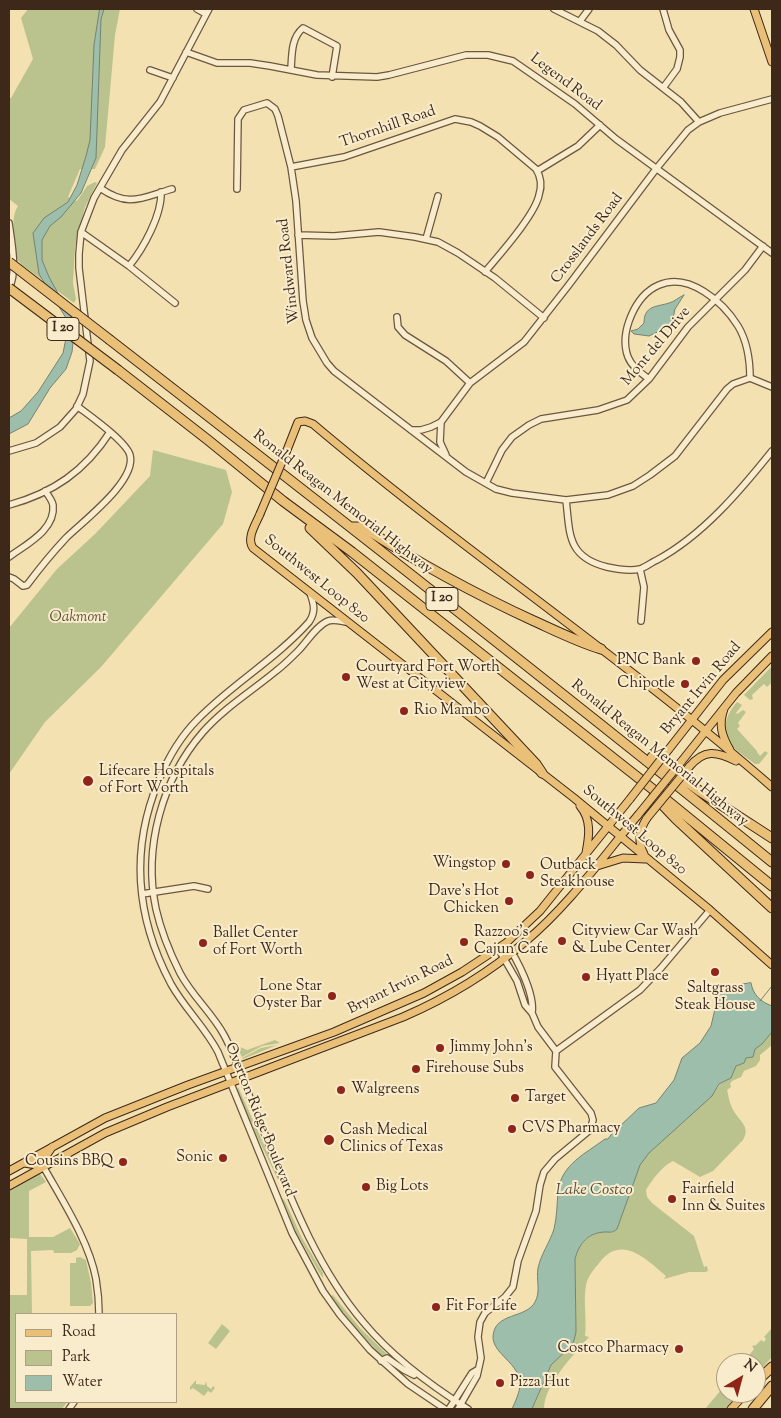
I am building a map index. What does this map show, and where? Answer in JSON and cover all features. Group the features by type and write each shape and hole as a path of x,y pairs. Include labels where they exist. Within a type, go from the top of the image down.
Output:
{"highway":[{"name":"Ronald Reagan Memorial Highway","path":"9,262 663,773 772,862"},
{"name":"Ronald Reagan Memorial Highway","path":"9,288 118,370 283,501 374,570 772,886"},
{"path":"283,501 290,512 357,573 536,764 542,773"},
{"path":"350,527 363,527 441,574 505,608 581,643 601,649"},
{"path":"525,665 535,666 644,751 701,792 772,838"},
{"path":"641,781 664,807 772,908"},
{"path":"753,1409 772,1386"}],"main road":[{"path":"754,9 772,62"},
{"name":"Southwest Loop 820","path":"772,788 692,720 482,558 313,424 304,421 298,422 288,450 250,537 250,544 346,622 574,798 710,910 772,965"},
{"name":"Bryant Irvin Road","path":"9,1171 105,1118 334,1032 425,993 462,972 506,943 540,911 730,673 772,632"},
{"name":"Bryant Irvin Road","path":"9,1186 105,1133 431,1005 464,987 513,953 548,921 596,866 726,704 772,656"},
{"path":"726,704 721,718 721,730 733,755"},
{"path":"647,859 642,851 639,837 640,831 647,818 697,758 714,753 725,756 747,767"},
{"path":"574,798 588,820 589,832 585,855"},
{"path":"596,866 621,858 637,857 647,859"},
{"path":"132,1107 139,1120"},
{"path":"22,1163 43,1166 44,1159 52,1146"}],"street":[{"path":"9,451 36,443 48,436 68,420 83,394 90,361 79,254 81,232 90,207 122,150 160,102 173,78 207,11 197,9"},
{"path":"554,9 598,31 616,45 640,70 681,102 698,122"},
{"path":"580,21 589,9"},
{"path":"663,9 669,30 680,50 680,57 676,69 663,88"},
{"path":"291,69 294,42 297,34 303,28 337,46 332,77"},
{"name":"Legend Road","path":"186,52 217,63 250,63 332,77 377,77 466,55 488,55 504,58 520,64 538,76 656,169 772,253"},
{"path":"150,70 173,78"},
{"name":"Crosslands Road","path":"441,422 470,383 524,342 688,130 698,122 720,112 772,99"},
{"name":"Windward Road","path":"237,189 238,124 240,115 244,110 267,103 272,106 278,116 291,167 306,320 315,344 334,370 466,472 496,489 566,500 608,495 633,486 675,456 727,389 733,384 750,378"},
{"name":"Thornhill Road","path":"291,167 344,157 455,119 480,126 498,138 537,171"},
{"path":"485,272 536,205 541,186 537,171 578,146 600,125"},
{"path":"100,188 116,198 125,200 132,200 172,189"},
{"path":"128,266 146,240 160,206 161,192"},
{"path":"426,239 438,196"},
{"path":"9,223 13,258 12,284 9,288"},
{"path":"81,232 175,303"},
{"path":"298,235 334,236 379,232 438,242 485,272 544,318"},
{"name":"Mont del Drive","path":"486,483 502,450 512,437 529,425 541,419 598,410 628,400 649,379 688,327 745,270 762,246"},
{"path":"649,379 633,366 628,358 626,350 627,328 638,303 649,290 658,285 671,282 684,283 696,287 715,300 738,327 750,361 750,378 772,387"},
{"path":"397,317 398,327 405,336 446,361 470,383"},
{"path":"9,577 23,586 27,586 68,536 106,502 129,472 130,455 126,447 77,406"},
{"path":"411,430 426,428 441,422 440,442 446,456"},
{"path":"9,505 46,491 74,475 100,449 110,432"},
{"path":"566,500 572,541 582,558 614,569 640,569 667,554 692,536 744,486 772,450"},
{"path":"9,557 36,539 44,530 50,518 53,504 46,491"},
{"path":"640,569 644,587 641,621"},
{"name":"Overton Ridge Boulevard","path":"310,593 314,606 309,622 275,654 198,719 180,740 163,770 152,800 142,838 142,894 148,928 172,985 212,1041 297,1244 323,1291 340,1315 381,1361 408,1384 445,1409"},
{"name":"Overton Ridge Boulevard","path":"346,622 332,620 323,624 287,662 228,708 195,742 180,765 163,804 154,844 153,893 163,933 183,978 218,1023 229,1045 310,1240 335,1284 371,1332 421,1378 454,1400 459,1407 468,1409"},
{"path":"222,698 228,708"},
{"path":"152,800 163,804"},
{"path":"142,894 194,886 208,889"},
{"path":"556,1051 640,990 710,910"},
{"path":"506,943 513,953 525,980 533,1005 532,1013"},
{"path":"459,1407 477,1376 481,1358 478,1337 480,1322 485,1313 505,1297 513,1287 518,1261 536,1211 544,1172 590,1130 593,1120 591,1113 555,1067 556,1051 538,1027 532,1013 523,1002 517,981 498,948"},
{"path":"172,985 183,978"},
{"path":"517,981 525,980"},
{"path":"43,1166 87,1251 96,1278 99,1313"},
{"path":"276,1192 287,1187"},
{"path":"323,1291 335,1284"},
{"path":"381,1361 387,1358 404,1370 421,1378"},
{"path":"449,1409 472,1373 477,1370"}],"green space":[{"path":"28,9 120,9 115,35 105,147 95,169 80,169 68,197 77,201 87,186 95,182 97,183 85,207 75,247 73,283 76,299 74,303 22,265 16,258 14,218 18,206 9,199 9,98 11,98 33,59 21,18"},
{"name":"Oakmont","path":"153,450 226,470 232,492 223,524 101,667 45,722 9,774 9,628 57,569 95,534 150,476"},
{"path":"772,666 772,682 767,687 764,684 752,695 753,699 750,700 744,695"},
{"path":"737,702 742,705 736,713 743,710 746,712 738,723 740,726 737,729 760,756 765,751 768,753 759,764 755,764 738,752 727,739 725,733 726,722 730,711"},
{"path":"772,1032 772,1045 760,1055 760,1060 756,1066 744,1071 741,1077 732,1081 731,1087 727,1090 732,1108 746,1132 743,1140 713,1171 700,1177 673,1161 661,1170 646,1190 647,1197 652,1203 694,1236 704,1267 707,1266 708,1271 689,1272 664,1279 666,1276 643,1257 626,1250 617,1250 608,1254 593,1270 586,1285 585,1336 589,1337 554,1380 545,1399 544,1409 532,1409 548,1371 554,1361 571,1343 576,1332 575,1259 579,1248 595,1234 612,1232 617,1229 640,1165 649,1153 714,1093 720,1084 731,1078 736,1066 744,1063 746,1058 753,1057 755,1049"},
{"path":"275,1040 280,1043 262,1046 242,1057 236,1045 247,1050"},
{"path":"277,1045 243,1059 242,1058 261,1048"},
{"path":"238,1087 279,1178 278,1180 237,1091"},
{"path":"36,1174 40,1174 46,1182 29,1191 29,1237 53,1237 70,1228 80,1244 77,1250 71,1253 54,1253 53,1250 31,1251 32,1313 15,1313 15,1403 66,1403 62,1409 9,1409 9,1295 27,1295 27,1239 9,1238 9,1191"},
{"path":"282,1198 302,1238 323,1273 323,1278 295,1230"},
{"path":"80,1257 86,1260 93,1303 90,1306 70,1306 70,1263 76,1263 76,1258"},
{"path":"333,1295 360,1328 390,1357 382,1357 352,1325 333,1300 331,1296"},
{"path":"222,1324 230,1331 216,1349 208,1343"},
{"path":"772,1328 772,1357 766,1364 766,1353 751,1353 754,1349 752,1346 761,1340 764,1342 766,1339 764,1337"},
{"path":"196,1380 196,1384 205,1385 206,1381 207,1386 211,1389 213,1386 215,1388 211,1393 208,1391 204,1396 193,1388 190,1390 190,1387"},
{"path":"716,1396 716,1403 731,1403 726,1409 705,1409"}],"water":[{"path":"100,9 104,9 101,19 96,158 81,193 61,217 50,226 42,240 42,260 49,277 75,324 72,352 66,369 50,388 28,424 9,434 9,418 21,411 38,392 63,353 69,323 39,274 33,233 44,218 68,202 77,185 86,156 90,140 94,45"},
{"path":"684,295 675,309 668,327 649,336 634,334 631,331 638,329 644,323 646,313 649,310"},
{"name":"Lake Costco","path":"751,983 758,998 772,1006 772,1032 755,1049 753,1057 746,1058 744,1063 736,1066 731,1078 719,1084 712,1096 649,1153 640,1165 617,1229 612,1232 590,1236 582,1243 575,1259 576,1332 572,1345 551,1365 532,1409 512,1409 519,1390 519,1377 516,1370 497,1348 493,1336 495,1328 499,1323 525,1311 531,1307 537,1298 538,1268 554,1229 558,1191 564,1174 582,1155 605,1139 608,1139 613,1132 618,1131 619,1127 639,1108 656,1103 674,1080 682,1058 700,1043 711,1026 720,992 731,986"}],"waterway":[{"path":"760,1001 772,986"}],"place":[{"name":"PNC Bank","path":"696,661"},
{"name":"Courtyard Fort Worth West at Cityview","path":"346,677"},
{"name":"Chipotle","path":"685,684"},
{"name":"Rio Mambo","path":"404,711"},
{"name":"Lifecare Hospitals of Fort Worth","path":"88,781"},
{"name":"Wingstop","path":"506,864"},
{"name":"Outback Steakhouse","path":"530,875"},
{"name":"Dave's Hot Chicken","path":"509,901"},
{"name":"Cityview Car Wash & Lube Center","path":"562,941"},
{"name":"Razzoo’s Cajun Cafe","path":"464,942"},
{"name":"Ballet Center of Fort Worth","path":"203,943"},
{"name":"Saltgrass Steak House","path":"715,972"},
{"name":"Hyatt Place","path":"586,977"},
{"name":"Lone Star Oyster Bar","path":"332,996"},
{"name":"Jimmy John's","path":"440,1048"},
{"name":"Firehouse Subs","path":"416,1069"},
{"name":"Walgreens","path":"341,1090"},
{"name":"Target","path":"515,1098"},
{"name":"CVS Pharmacy","path":"512,1129"},
{"name":"Cash Medical Clinics of Texas","path":"329,1140"},
{"name":"Sonic","path":"223,1158"},
{"name":"Cousins BBQ","path":"123,1162"},
{"name":"Big Lots","path":"366,1187"},
{"name":"Fairfield Inn & Suites","path":"672,1199"},
{"name":"Fit For Life","path":"436,1307"},
{"name":"Costco Pharmacy","path":"679,1349"},
{"name":"Pizza Hut","path":"500,1383"}]}
